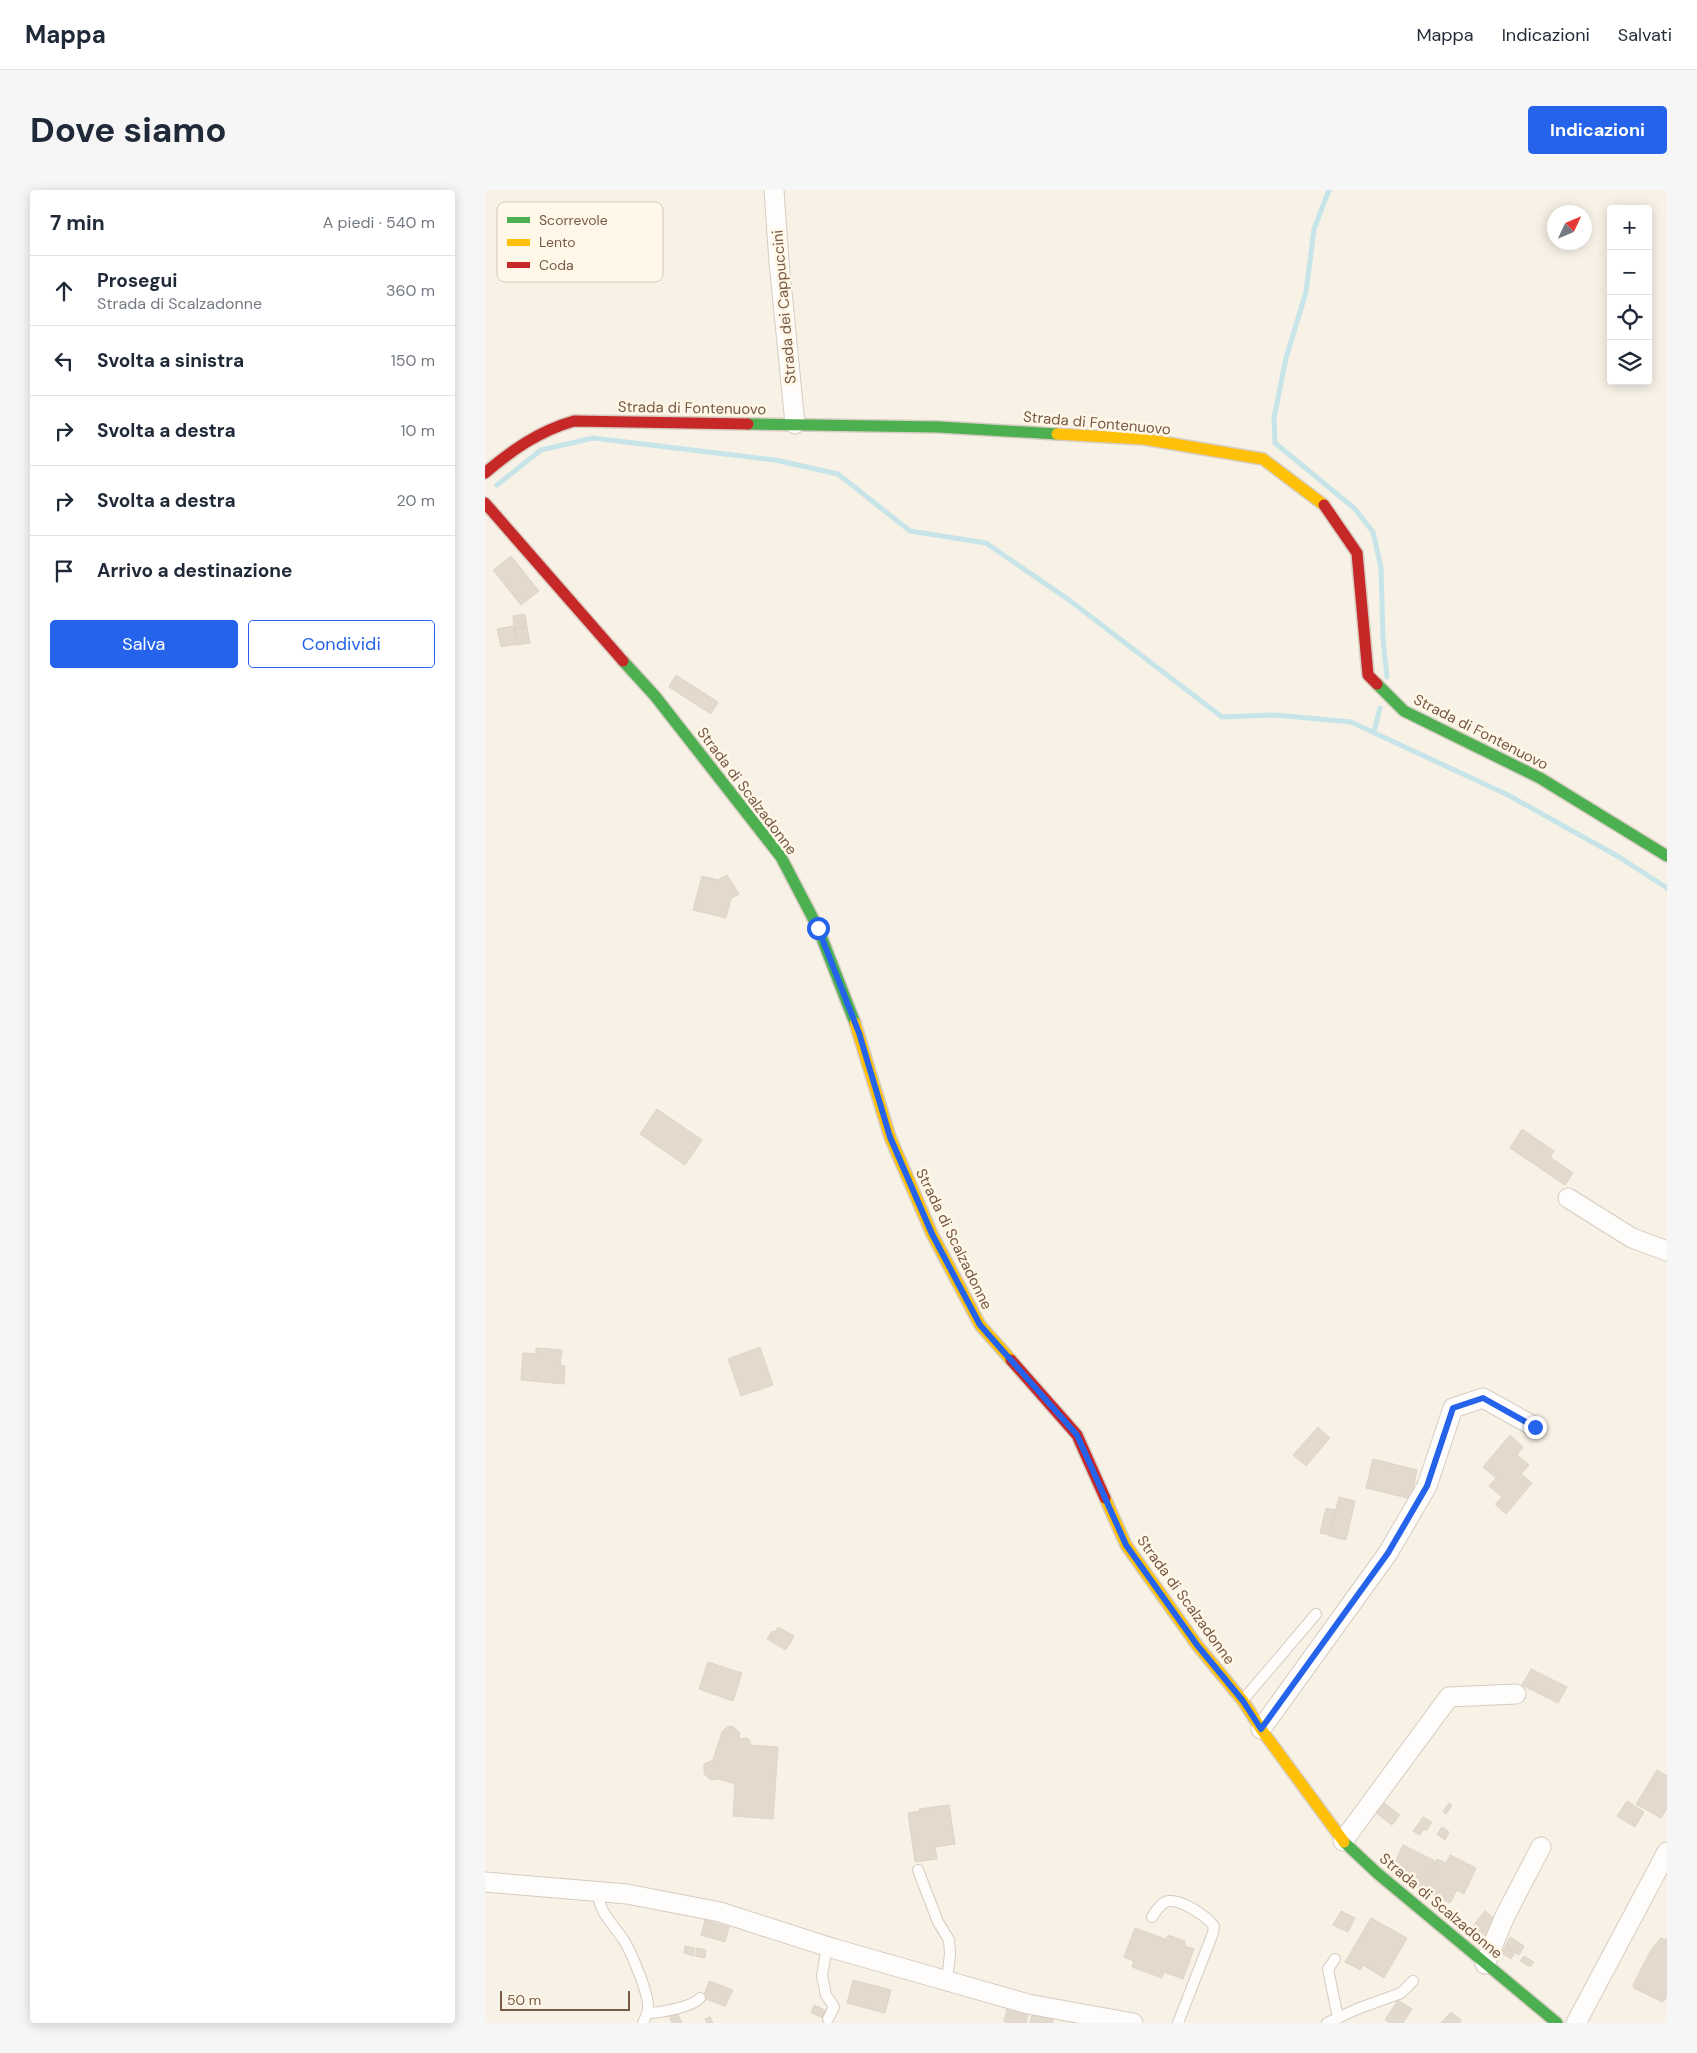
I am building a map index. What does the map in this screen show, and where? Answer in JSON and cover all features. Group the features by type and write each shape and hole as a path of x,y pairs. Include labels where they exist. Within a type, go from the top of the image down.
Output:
{"street":[{"name":"Strada dei Cappuccini","path":"774,190 795,424"},
{"name":"Strada di Fontenuovo","path":"485,473 537,434 557,425 574,421 939,427 1144,439 1263,459 1324,506 1357,553 1368,675 1404,711 1540,778 1667,856"},
{"name":"Strada di Scalzadonne","path":"485,502 655,696 781,857 818,928 852,1015 890,1137 932,1234 980,1325 1077,1435 1126,1545 1197,1645 1243,1701 1261,1729 1343,1841 1377,1873 1557,2023"},
{"path":"1568,1198 1632,1238 1667,1251"},
{"path":"1261,1729 1388,1553 1427,1486 1453,1408 1483,1398 1535,1427"},
{"path":"1343,1841 1449,1697 1516,1694"},
{"path":"1485,1964 1505,1916 1541,1847"},
{"path":"1576,2023 1667,1852"},
{"path":"485,1882 627,1894 720,1912 827,1946 1028,2004 1133,2023"}],"lane":[{"path":"1243,1701 1316,1614"},
{"path":"918,1870 938,1922 949,1940 950,1954 947,1981"},
{"path":"598,1891 601,1907 626,1944 640,1977 648,2007 645,2018"},
{"path":"1152,1917 1163,1903 1169,1901 1182,1904 1210,1920 1214,1926 1178,2023"},
{"path":"827,1946 822,1976 826,1994 833,2007 828,2019"},
{"path":"1335,1958 1328,1969 1338,2018"},
{"path":"1327,2023 1357,2009 1401,1993 1413,1982"},
{"path":"645,2018 697,2001 700,1998"}],"building":[{"path":"511,556 539,591 521,605 493,570"},
{"path":"525,614 527,627 514,629 513,616"},
{"path":"514,626 517,644 501,647 497,629"},
{"path":"527,627 530,643 517,645 514,629"},
{"path":"676,675 718,702 711,714 669,687"},
{"path":"727,875 739,894 731,899 726,918 693,910 702,876 718,880"},
{"path":"657,1109 702,1140 685,1165 640,1134"},
{"path":"1522,1129 1554,1151 1550,1157 1573,1173 1565,1185 1510,1148"},
{"path":"760,1347 773,1385 741,1396 728,1359"},
{"path":"536,1348 562,1350 560,1365 565,1366 564,1384 521,1380 523,1353 536,1354"},
{"path":"1318,1427 1330,1438 1306,1466 1293,1455"},
{"path":"1510,1435 1523,1447 1517,1455 1529,1465 1521,1474 1532,1483 1506,1514 1495,1504 1502,1497 1489,1486 1496,1478 1483,1467"},
{"path":"1373,1459 1417,1470 1411,1499 1366,1488"},
{"path":"1339,1497 1355,1501 1346,1540 1329,1536"},
{"path":"1326,1508 1336,1510 1330,1535 1320,1533"},
{"path":"778,1627 794,1636 786,1650 767,1639 772,1631 775,1632"},
{"path":"708,1662 742,1673 733,1701 699,1689"},
{"path":"1531,1669 1567,1687 1558,1703 1522,1685"},
{"path":"728,1726 734,1727 740,1733 739,1739 747,1738 750,1741 750,1745 778,1747 773,1819 733,1816 735,1784 719,1779 711,1780 704,1774 704,1764 713,1760 722,1732"},
{"path":"1657,1770 1667,1776 1667,1808 1661,1818 1636,1804"},
{"path":"1627,1801 1644,1812 1635,1827 1617,1816"},
{"path":"1384,1803 1400,1815 1392,1825 1376,1813"},
{"path":"1449,1803 1452,1805 1446,1814 1443,1811"},
{"path":"949,1805 955,1844 935,1847 937,1859 915,1862 908,1813 920,1811 919,1809"},
{"path":"1423,1817 1432,1822 1426,1831 1424,1829 1420,1835 1413,1831"},
{"path":"1442,1827 1449,1832 1445,1840 1437,1834"},
{"path":"1403,1845 1435,1861 1423,1890 1390,1873"},
{"path":"1450,1855 1476,1868 1464,1894 1457,1890 1450,1903 1424,1891 1437,1859 1446,1863"},
{"path":"1341,1911 1355,1918 1348,1932 1333,1925"},
{"path":"1485,1911 1496,1920 1487,1938 1473,1926"},
{"path":"1371,1918 1407,1938 1384,1978 1363,1965 1360,1970 1345,1962"},
{"path":"705,1920 729,1927 725,1942 701,1935"},
{"path":"1135,1928 1165,1939 1163,1944 1168,1935 1185,1941 1185,1946 1194,1949 1183,1979 1164,1972 1162,1978 1132,1967 1134,1961 1124,1957"},
{"path":"1510,1937 1524,1946 1519,1955 1505,1946"},
{"path":"1661,1938 1667,1940 1667,1995 1662,2002 1634,1988 1633,1985 1651,1950"},
{"path":"685,1946 695,1948 693,1956 684,1953"},
{"path":"1505,1947 1515,1953 1511,1959 1501,1953"},
{"path":"697,1948 706,1950 705,1958 695,1956"},
{"path":"1524,1956 1534,1962 1530,1967 1520,1961"},
{"path":"853,1980 891,1990 885,2013 847,2003"},
{"path":"709,1981 733,1990 725,2006 703,1998"},
{"path":"1398,2000 1412,2009 1403,2023 1390,2023 1385,2020"},
{"path":"814,2005 827,2011 824,2018 811,2013"},
{"path":"1008,2005 1029,2011 1026,2023 1004,2022"},
{"path":"677,2012 682,2023 672,2023 669,2016"},
{"path":"1033,2012 1054,2017 1052,2023 1030,2023"},
{"path":"1451,2012 1461,2020 1460,2023 1441,2023"},
{"path":"710,2017 713,2023 707,2023 705,2019"}],"waterway":[{"path":"1329,190 1314,229 1306,292 1286,358 1274,418 1275,443 1354,508 1373,532 1381,568 1383,639 1387,677"},
{"path":"497,485 541,450 593,438 775,460 838,474 910,531 986,543 1069,600 1222,717 1275,715 1351,722 1508,795 1619,857 1667,888"},
{"path":"1374,732 1380,708"}],"traffic: fast":[{"path":"748,424 939,427 1057,434"},
{"path":"623,661 655,696 781,857 818,928 855,1023"},
{"path":"1377,684 1404,711 1540,778 1667,856"},
{"path":"1344,1842 1377,1873 1557,2023"}],"traffic: slow":[{"path":"1057,434 1144,439 1263,459 1324,505"},
{"path":"855,1023 890,1137 932,1234 980,1325 1011,1360"},
{"path":"1105,1498 1126,1545 1197,1645 1243,1701 1261,1729 1344,1842"}],"traffic: jam":[{"path":"485,473 527,442 549,430 574,421 748,424"},
{"path":"485,503 623,661"},
{"path":"1324,505 1357,553 1368,675 1377,684"},
{"path":"1011,1360 1077,1435 1105,1498"}],"route":[{"path":"818,928 859,1033 890,1137 932,1234 980,1325 1077,1435 1126,1545 1197,1645 1243,1701 1261,1729 1388,1553 1427,1486 1453,1408 1483,1398 1535,1427"}]}
